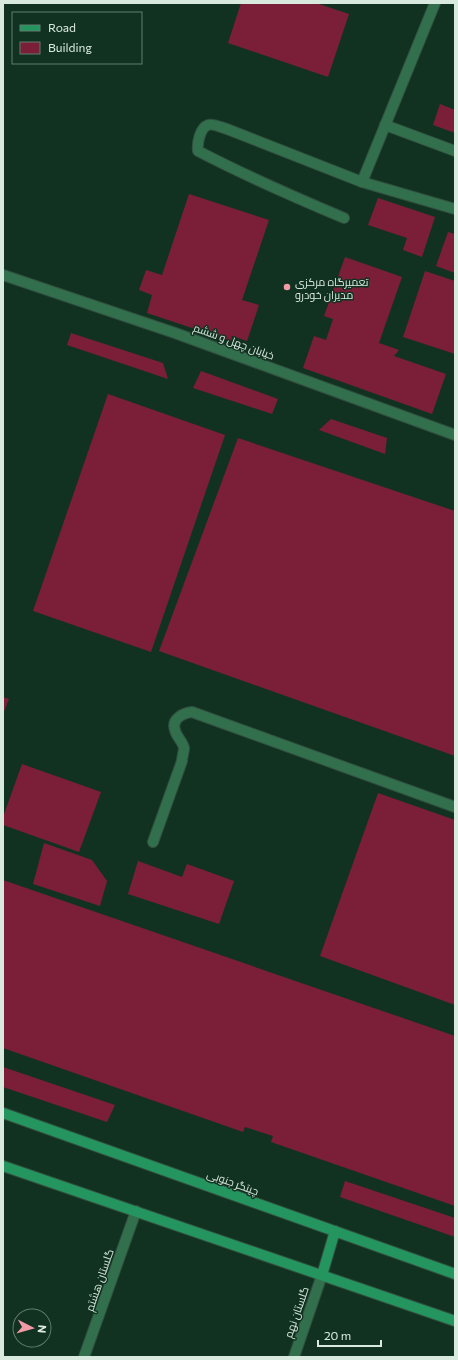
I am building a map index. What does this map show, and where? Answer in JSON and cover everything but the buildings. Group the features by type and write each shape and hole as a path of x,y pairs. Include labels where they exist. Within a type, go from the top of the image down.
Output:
{"main road":[{"name":"چیتگر جنوبی","path":"3,1113 455,1274"},
{"path":"3,1166 322,1274 455,1321"},
{"path":"322,1274 335,1231"}],"street":[{"path":"362,182 435,3"},
{"path":"344,218 281,192 228,167 198,150 197,146 204,128 208,125 212,125 227,129 362,182 455,209"},
{"path":"385,125 455,151"},
{"name":"خیابان چهل و ششم","path":"3,275 175,333 455,435"},
{"path":"153,842 182,761 184,747 174,730 175,723 178,717 185,713 192,712 455,807"},
{"name":"گلستان هشتم","path":"84,1357 136,1211"},
{"name":"گلستان نهم","path":"294,1357 322,1274"}],"place":[{"name":"تعمیرگاه مرکزی مدیران خودرو","path":"287,287"}]}
